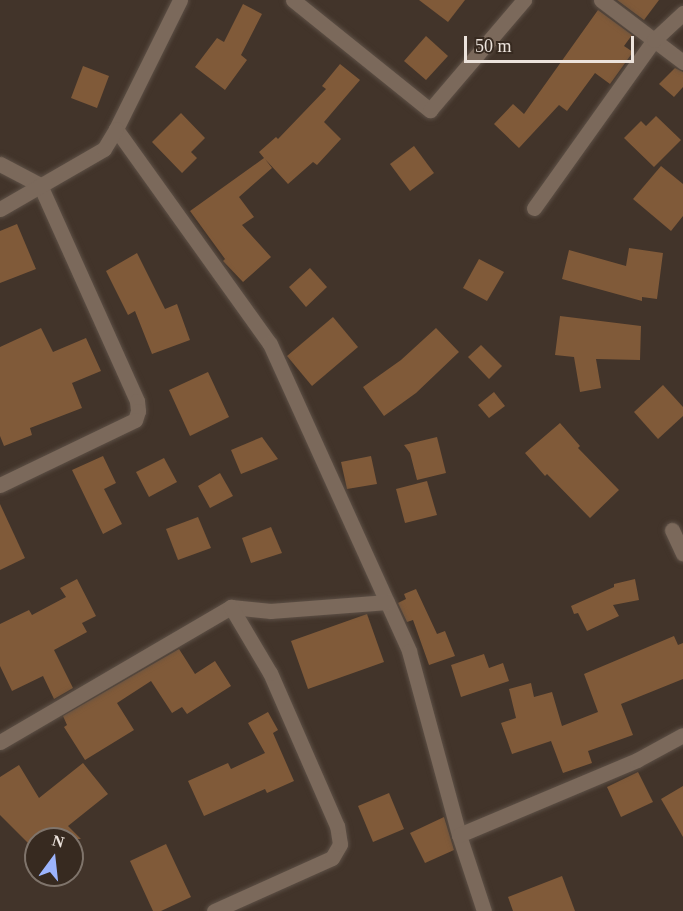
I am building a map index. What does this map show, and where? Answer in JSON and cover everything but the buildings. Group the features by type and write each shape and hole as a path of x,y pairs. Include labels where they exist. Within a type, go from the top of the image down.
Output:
{"street":[{"path":"0,209 104,148 116,129 180,0"},
{"path":"293,0 430,110 524,0"},
{"path":"601,0 683,62"},
{"path":"534,208 654,40 683,13"},
{"path":"116,129 270,344 409,651 459,835 484,911"},
{"path":"0,164 40,185 137,401 138,411 135,420 0,485"},
{"path":"672,530 683,554"},
{"path":"0,742 231,607 271,611 387,602"},
{"path":"214,911 332,858 340,844 337,826 270,673 231,607"},
{"path":"459,835 637,760 683,735"}]}
